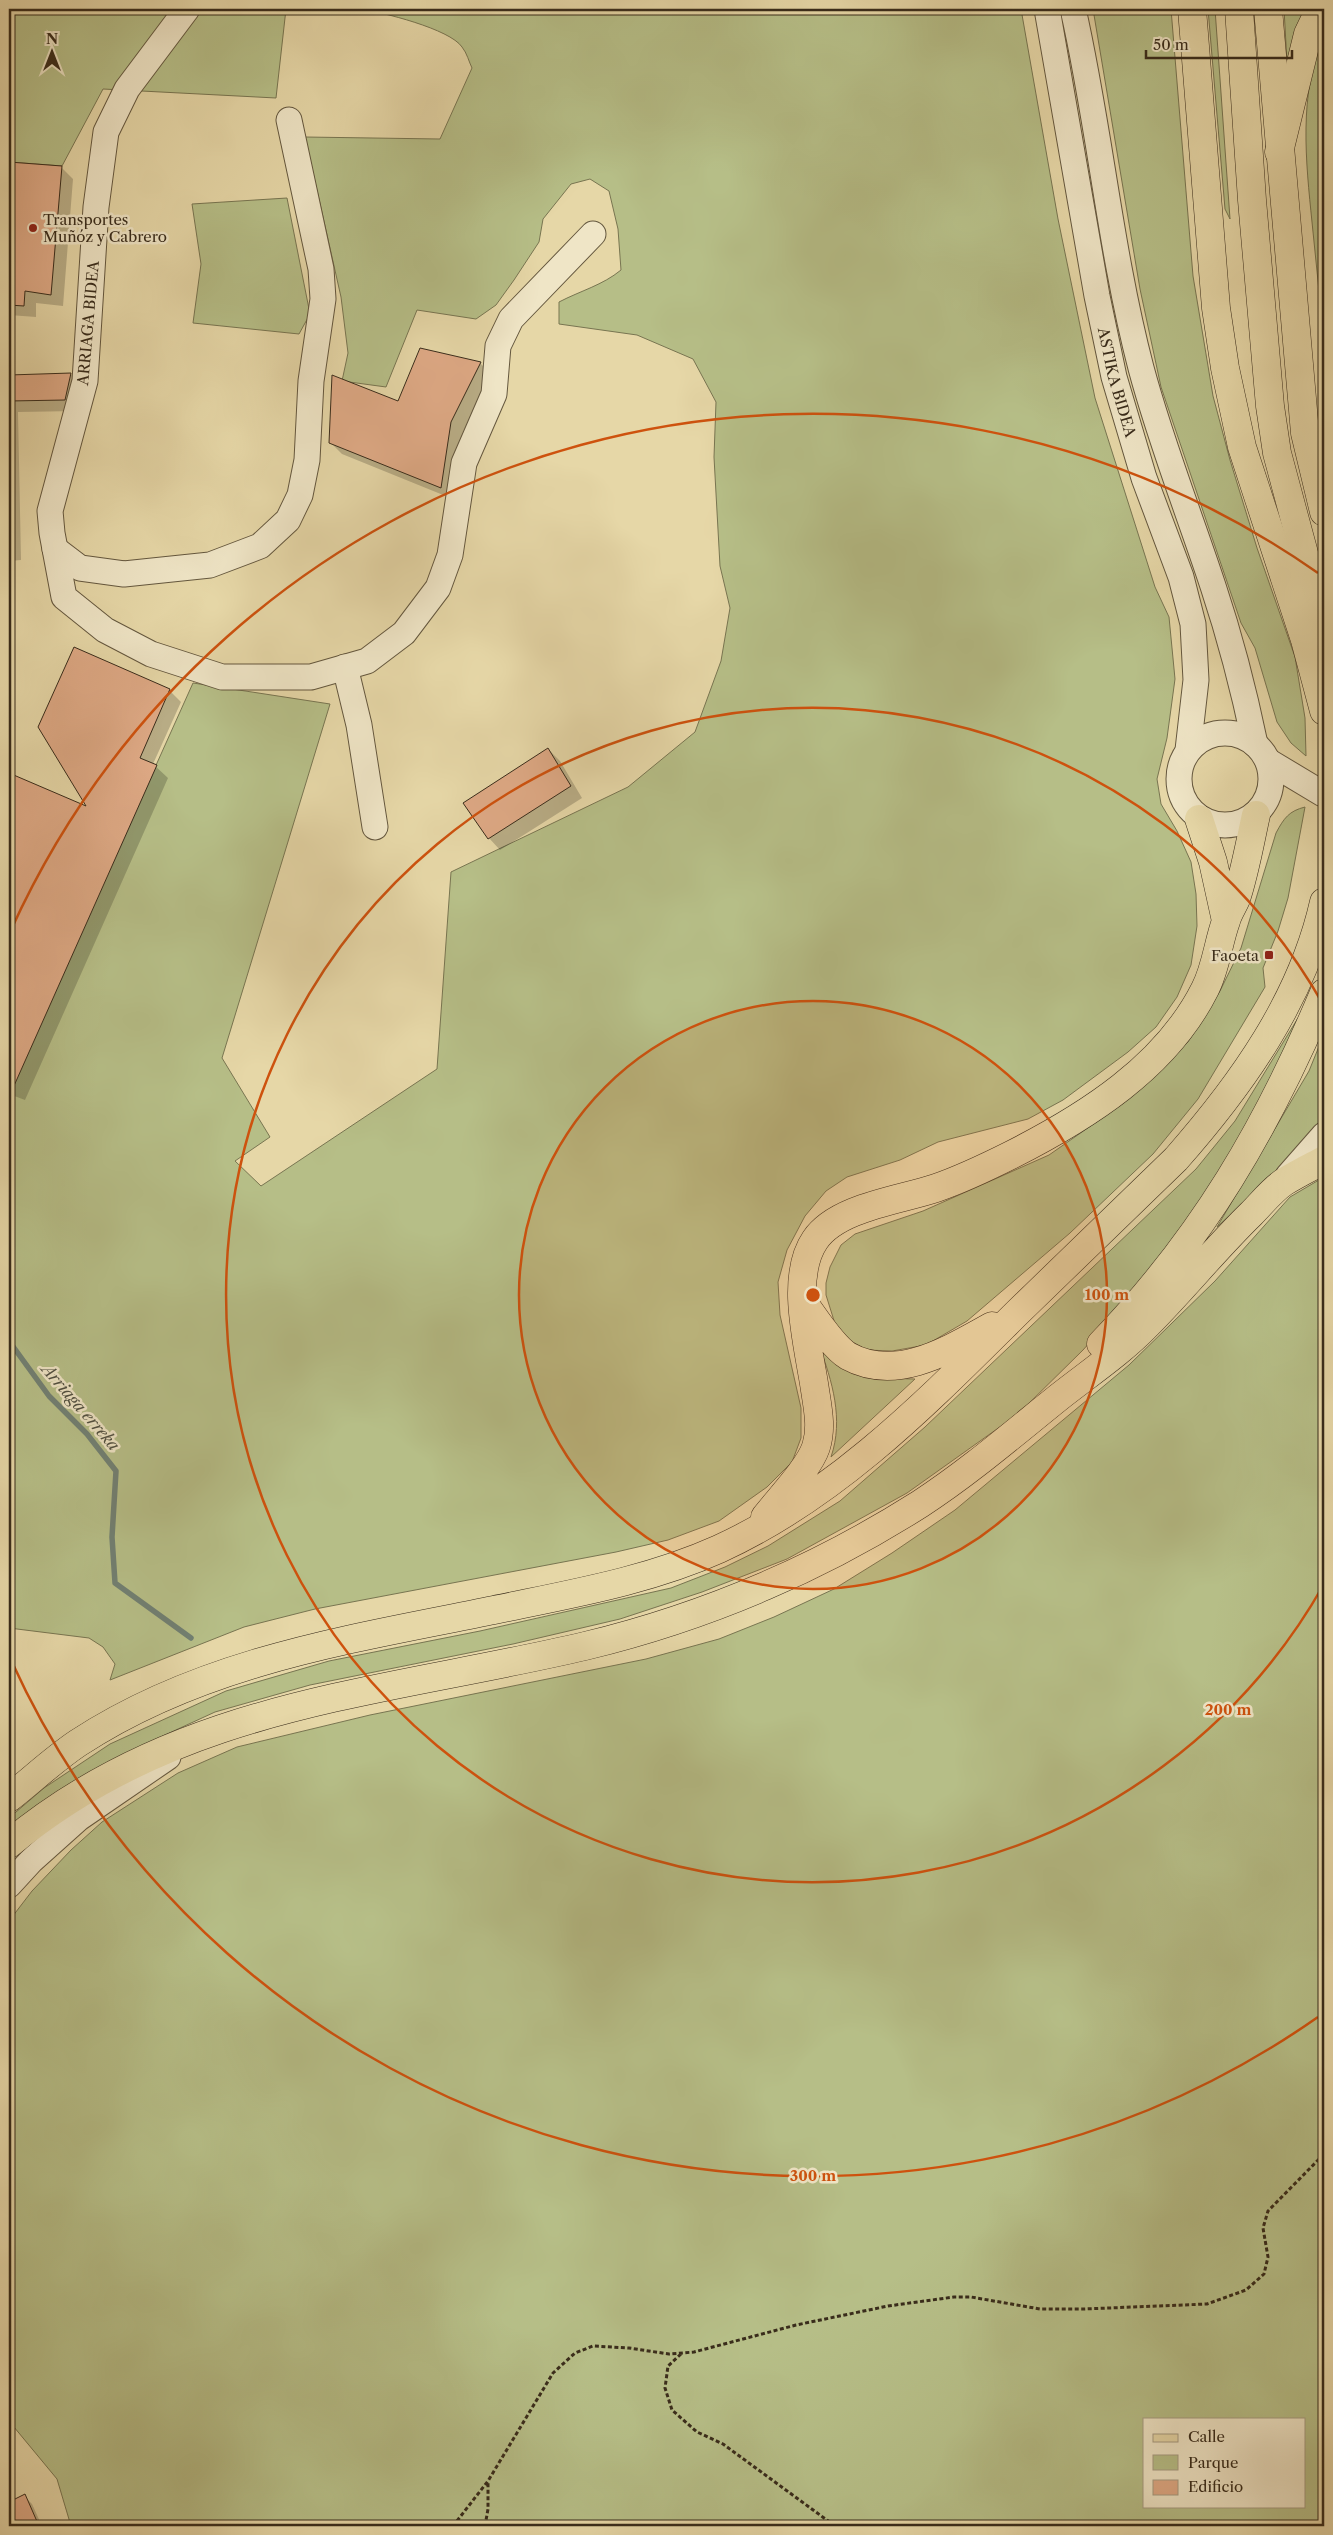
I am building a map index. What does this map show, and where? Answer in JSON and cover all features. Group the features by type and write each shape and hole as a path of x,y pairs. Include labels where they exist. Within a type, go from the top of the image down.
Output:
{"main road":[{"path":"1192,9 1216,308 1225,368 1242,447 1305,640 1324,710"},
{"path":"1239,9 1252,200 1270,406 1283,478 1324,628"},
{"path":"1268,9 1305,433 1324,512"},
{"path":"1279,152 1308,34 1320,9"},
{"path":"752,1532 795,1480 815,1450 817,1442 820,1426 802,1302 802,1280 806,1258 815,1239 833,1222 853,1212 939,1187 1043,1139 1104,1101 1157,1056 1186,1019 1206,988 1218,954 1226,921 1236,898 1263,804"},
{"path":"1199,818 1213,862 1226,921"},
{"path":"9,1798 78,1743 154,1702 196,1682 245,1665 324,1644 629,1581 717,1550 783,1515 858,1462 941,1389 1176,1159 1240,1081 1305,966 1324,902"},
{"path":"1024,1425 1135,1309 1181,1252 1220,1196 1259,1133 1290,1073 1324,993"},
{"path":"9,1844 43,1817 105,1778 191,1740 247,1719 309,1702 584,1646 696,1614 768,1585 831,1555 919,1504 962,1474 1024,1425 1145,1328 1241,1223 1282,1184 1324,1160"},
{"path":"802,1302 829,1337 847,1355 869,1364 901,1366 935,1357 1018,1312"}],"street":[{"name":"ARRIAGA BIDEA","path":"187,9 127,89 106,132 96,207 85,381 50,511 64,597 105,630 151,654 222,677 311,677 346,667"},
{"name":"ASTIKA BIDEA","path":"1047,9 1097,296 1114,377 1144,478 1181,578 1191,616 1195,641 1196,680 1188,750"},
{"name":"ASTIKA BIDEA","path":"1073,9 1087,70 1115,256 1141,368 1163,443 1224,621 1262,753"},
{"path":"55,549 80,568 124,574 210,565 260,546 288,520 300,495 307,460 311,381 323,299 321,269 289,120"},
{"path":"374,827 359,725 346,667 367,661 404,633 438,588 450,555 464,463 494,394 498,346 511,320 594,234"},
{"path":"1262,753 1272,777 1263,804 1243,822 1229,826 1215,825 1199,818 1190,811 1182,798 1178,784 1179,770 1188,750 1204,737 1217,733 1231,733 1262,753 1323,794 1263,804"},
{"path":"1282,1184 1324,1135"},
{"path":"9,1885 31,1861 79,1818 191,1740"},
{"path":"9,1783 78,1743"}],"path":[{"path":"453,2526 488,2481 553,2373 575,2353 594,2346 629,2348 668,2354 682,2353 879,2308 954,2297 971,2297 1040,2309 1207,2304 1246,2290 1264,2274 1268,2257 1263,2228 1268,2211 1324,2154"},
{"path":"682,2353 668,2366 665,2388 672,2410 697,2432 723,2444 835,2526"},
{"path":"484,2526 488,2509 488,2481"}],"green space":[{"path":"9,9 286,9 276,98 103,89 62,166 9,162"},
{"path":"360,9 1021,9 1058,219 1095,398 1155,587 1169,617 1175,679 1167,738 1157,779 1161,804 1177,831 1191,862 1196,894 1197,926 1191,965 1177,997 1156,1027 1128,1052 1063,1100 1028,1119 938,1142 900,1160 847,1177 826,1191 805,1216 787,1250 778,1282 780,1315 801,1408 801,1438 792,1462 767,1487 719,1521 668,1540 616,1552 315,1609 244,1627 110,1680 115,1664 103,1647 89,1638 9,1628 9,1092 193,683 330,704 222,1058 270,1137 235,1161 261,1186 437,1069 451,872 628,787 695,732 721,661 730,608 720,566 714,457 716,402 693,359 637,335 559,324 559,302 599,284 621,270 618,229 609,191 590,179 571,184 543,219 539,242 496,305 476,319 417,310 386,387 342,381 348,353 341,297 305,137 440,139 472,68 462,47 455,40 444,34 415,22"},
{"path":"1093,9 1171,9 1193,276 1213,396 1257,548 1295,657 1305,718 1306,756 1291,743 1277,722 1255,648 1241,623 1161,387 1140,289"},
{"path":"1208,9 1215,9 1230,219 1225,209"},
{"path":"1284,9 1310,9 1298,28 1287,62"},
{"path":"1324,37 1324,340 1308,176 1306,128 1310,81"},
{"path":"287,198 310,314 299,334 193,323 201,264 192,204"},
{"path":"1305,807 1288,898 1278,931 1263,968 1265,987 1198,1099 1153,1154 1070,1233 967,1321 926,1345 892,1351 867,1350 849,1340 836,1327 826,1295 826,1283 830,1267 841,1245 855,1234 923,1211 1049,1155 1125,1102 1188,1042 1220,991 1241,948 1276,833 1288,816"},
{"path":"1298,1018 1260,1108 1179,1242 1083,1350 1018,1414 907,1493 787,1559 702,1592 620,1619 513,1644 310,1685 215,1712 141,1746 52,1795 9,1830 9,1818 44,1788 110,1744 226,1691 329,1661 480,1631 671,1588 725,1567 768,1546 840,1501 925,1427 1196,1169 1235,1121"},
{"path":"1324,1034 1323,1125 1297,1154 1217,1227 1309,1071"},
{"path":"1324,1177 1324,2526 71,2526 57,2479 9,2421 9,1921 32,1891 71,1850 102,1822 178,1773 237,1747 370,1715 646,1659 719,1639 774,1617 834,1589 892,1553 955,1510 1129,1365 1215,1281 1290,1197"},
{"path":"819,1345 872,1378 915,1379 831,1457 836,1429 835,1400"}],"building":[{"name":"Transportes Muñóz y Cabrero","path":"9,162 62,166 51,295 25,291 24,306 9,305"},
{"path":"420,348 481,362 451,422 441,488 329,443 332,375 398,401"},
{"path":"71,373 65,400 9,401 9,375"},
{"path":"74,647 170,689 140,758 157,765 9,1097 9,773 86,806 38,727"},
{"path":"548,748 571,786 488,839 463,803"},
{"path":"25,2494 39,2526 15,2526 9,2514 9,2502"}],"waterway":[{"name":"Arriaga erreka","path":"9,1341 49,1396 87,1434 116,1471 112,1537 115,1583 191,1638"}],"place":[{"name":"Transportes Muñóz y Cabrero","path":"33,228"},
{"name":"Faoeta","path":"1269,955"}]}
